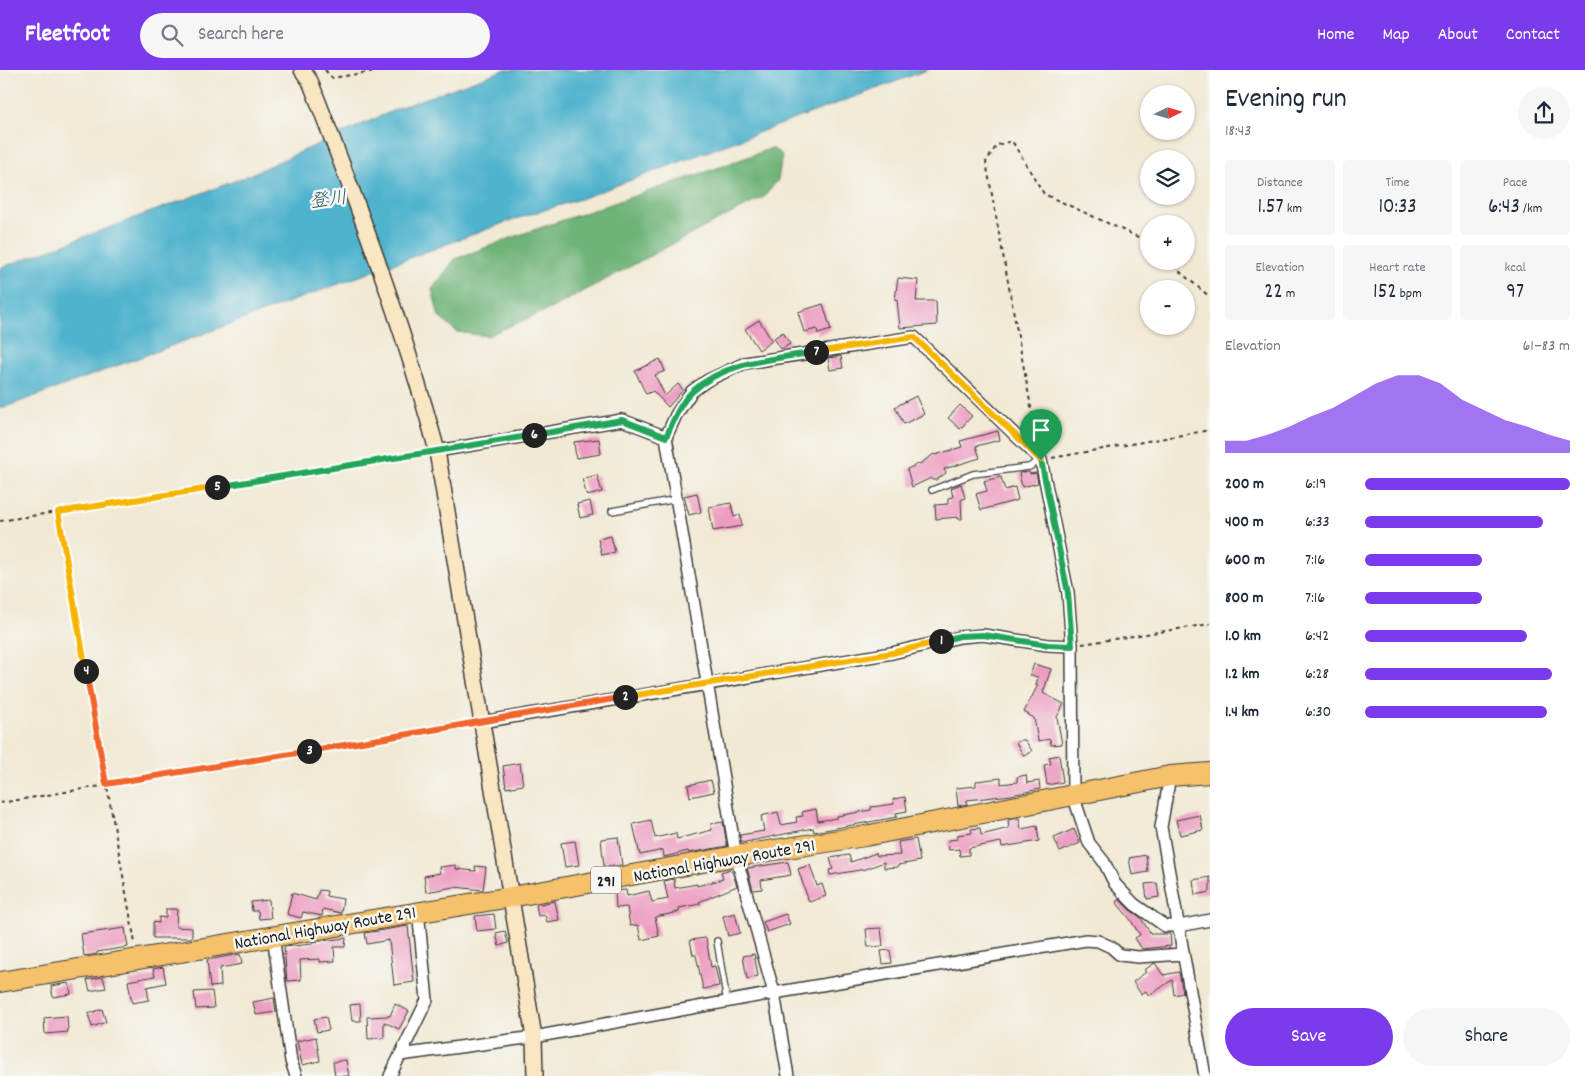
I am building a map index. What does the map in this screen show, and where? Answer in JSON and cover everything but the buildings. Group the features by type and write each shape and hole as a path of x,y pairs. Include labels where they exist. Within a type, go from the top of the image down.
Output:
{"highway":[{"name":"National Highway Route 291","path":"0,982 511,897 736,856 865,836 1170,776 1210,773"}],"street":[{"path":"302,70 310,81 388,291 418,381 437,451 534,1037 535,1076"},
{"path":"788,1076 774,993 736,856 666,437 676,415 692,391 708,380 745,363 914,337 1041,460 1068,593 1072,646 1072,796 1089,843 1104,862 1115,884 1134,904 1165,926 1178,926 1210,920"},
{"path":"437,451 622,420 666,437"},
{"path":"482,722 892,653 960,636 983,635 1048,645 1072,646"},
{"path":"1170,776 1162,827 1205,1076"},
{"path":"390,1076 427,1000 418,911"},
{"path":"273,936 291,1061 296,1076"},
{"path":"400,1055 534,1037 774,993 1086,940 1098,941 1120,954 1138,957 1183,954"}],"lane":[{"path":"932,490 973,474 1029,467 1041,460"},
{"path":"612,511 677,499"},
{"path":"718,941 727,1002"}],"path":[{"path":"325,70 332,78 382,70"},
{"path":"1140,239 1044,194 1012,141 997,146 986,162 1041,460 1210,430"},
{"path":"1178,270 1210,297"},
{"path":"0,521 437,451"},
{"path":"58,512 137,958"},
{"path":"1072,646 1210,624"},
{"path":"0,802 482,722"}],"green space":[{"path":"772,148 782,155 778,180 764,197 552,308 487,336 457,332 439,317 432,289 455,259 516,236"}],"water":[{"name":"登川","path":"504,70 927,70 580,199 512,220 0,409 0,268 240,179 401,107"}],"route":[{"path":"914,337 1041,460 1068,593 1072,646 1048,645 983,635 960,636 892,653 106,784 58,512 622,420 666,437 676,415 692,391 708,380 745,363 914,337"}]}
